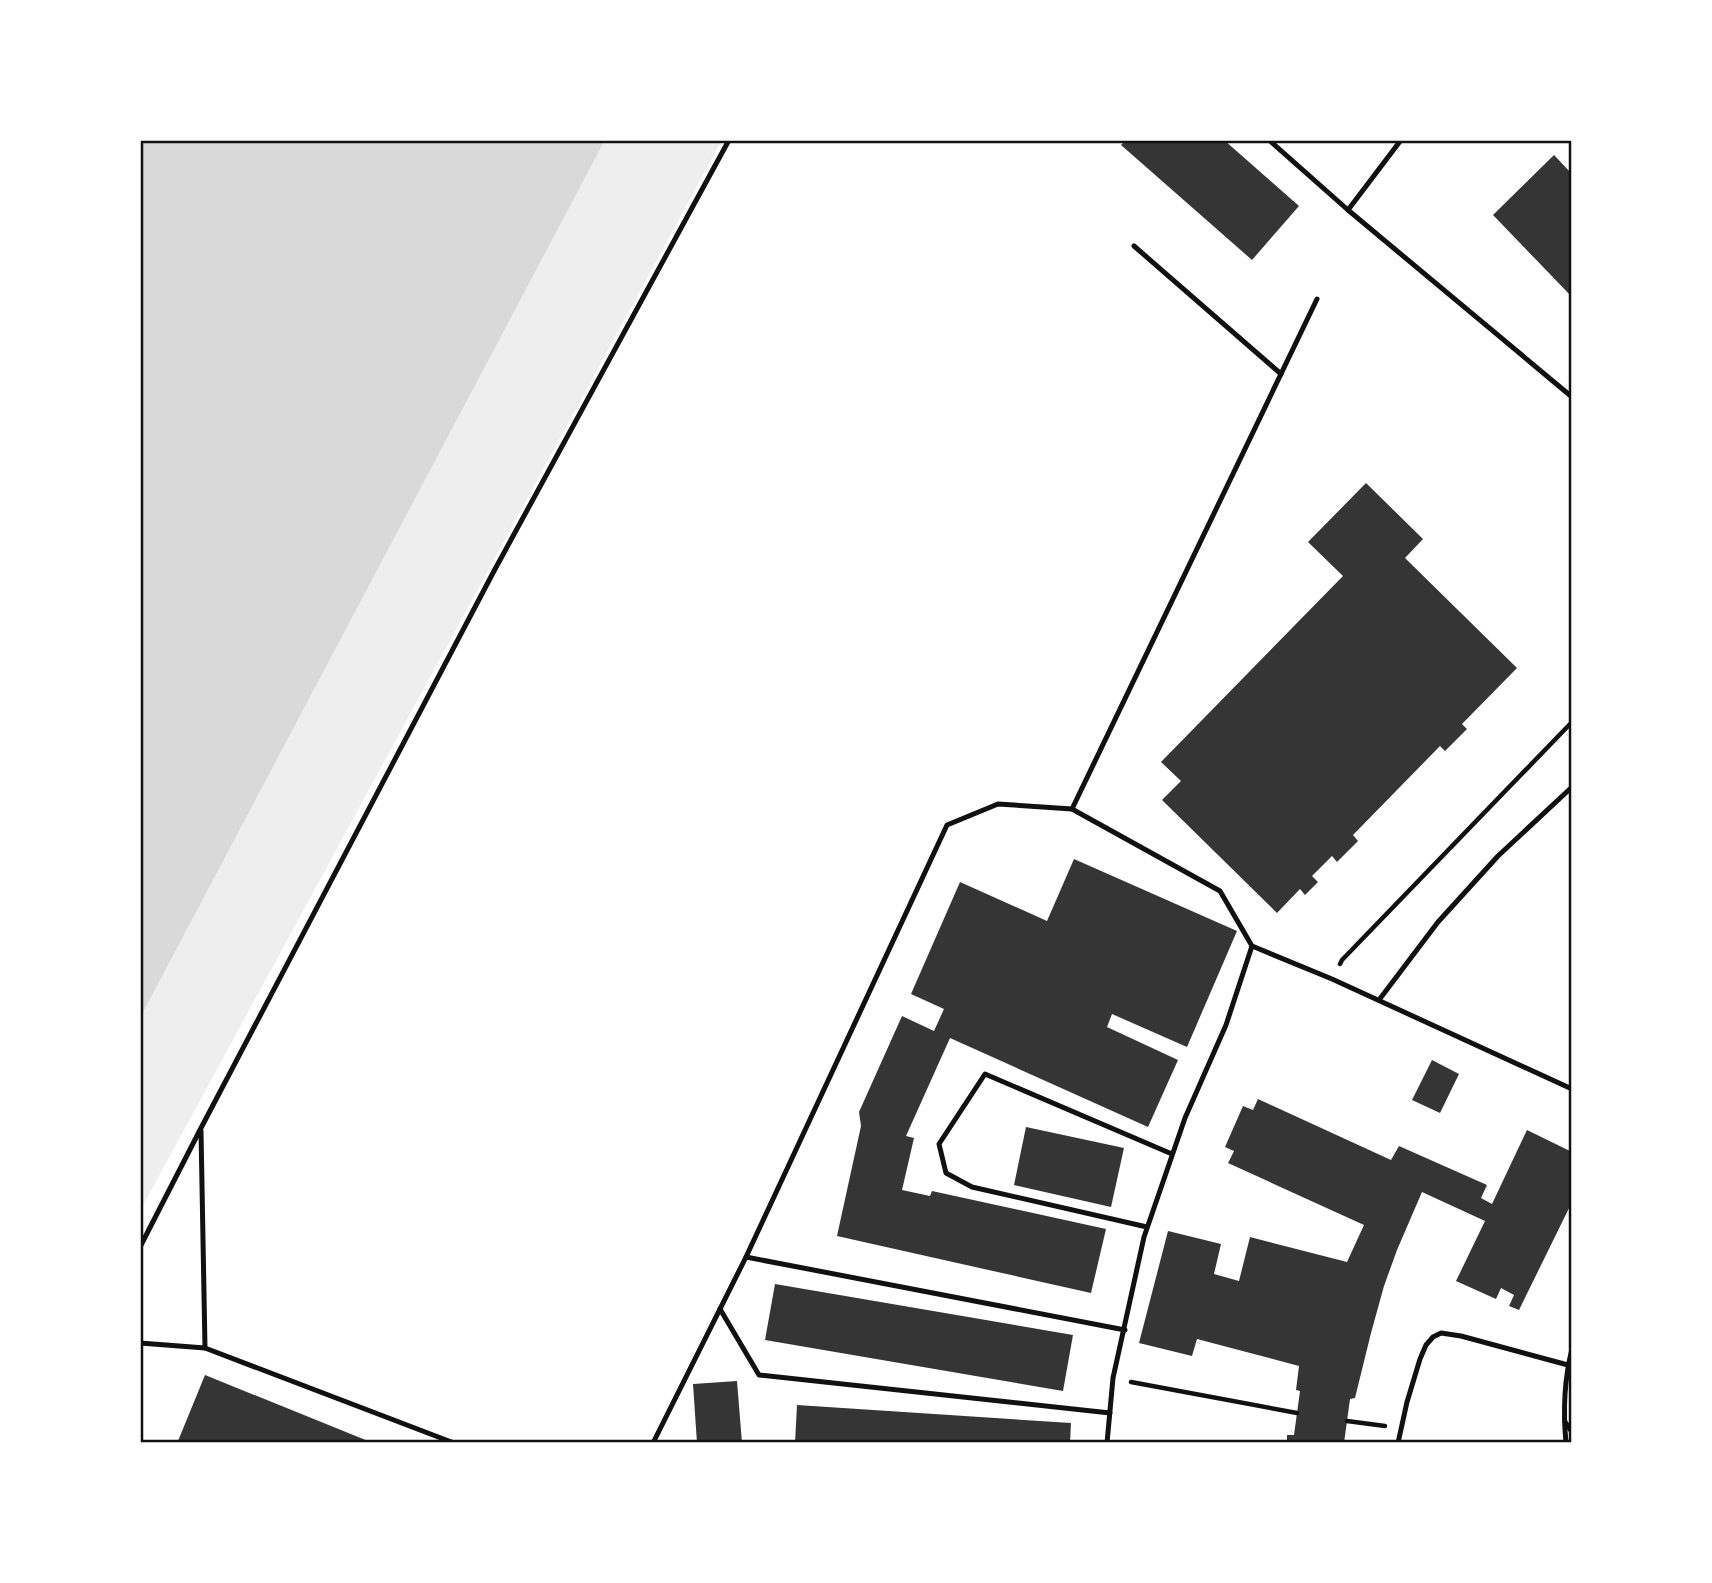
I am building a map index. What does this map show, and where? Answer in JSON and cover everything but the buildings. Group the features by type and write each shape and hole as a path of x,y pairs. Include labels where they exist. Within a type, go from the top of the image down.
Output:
{"lane":[{"path":"140,1247 494,571 729,140"},
{"path":"1269,140 1348,210 1572,397"},
{"path":"1348,210 1401,140"},
{"path":"1133,246 1282,374"},
{"path":"1072,809 1317,299"},
{"path":"1379,1000 1438,922 1489,865 1572,787"},
{"path":"653,1443 746,1257 947,825 998,804 1072,809 1220,891 1252,946 1379,1000 1572,1090"},
{"path":"1107,1443 1113,1378 1147,1227 1185,1118 1226,1025 1252,946"},
{"path":"1147,1227 972,1187 946,1173 939,1144 985,1074 1172,1154"},
{"path":"201,1128 205,1348"},
{"path":"746,1257 1125,1330"},
{"path":"720,1309 760,1375 1110,1413"},
{"path":"1398,1443 1420,1359 1426,1345 1441,1333 1568,1365"},
{"path":"140,1343 205,1348 454,1443"},
{"path":"1566,1443 1564,1419 1568,1365 1572,1349"},
{"path":"1564,1419 1572,1432"}],"path":[{"path":"1332,979 1342,960 1572,722"},
{"path":"1113,1378 1297,1413"},
{"path":"1348,1421 1401,1428"}],"shaded area":[{"path":"140,140 605,140 140,1018"},
{"path":"605,140 722,140 140,1211 140,1018"}]}
